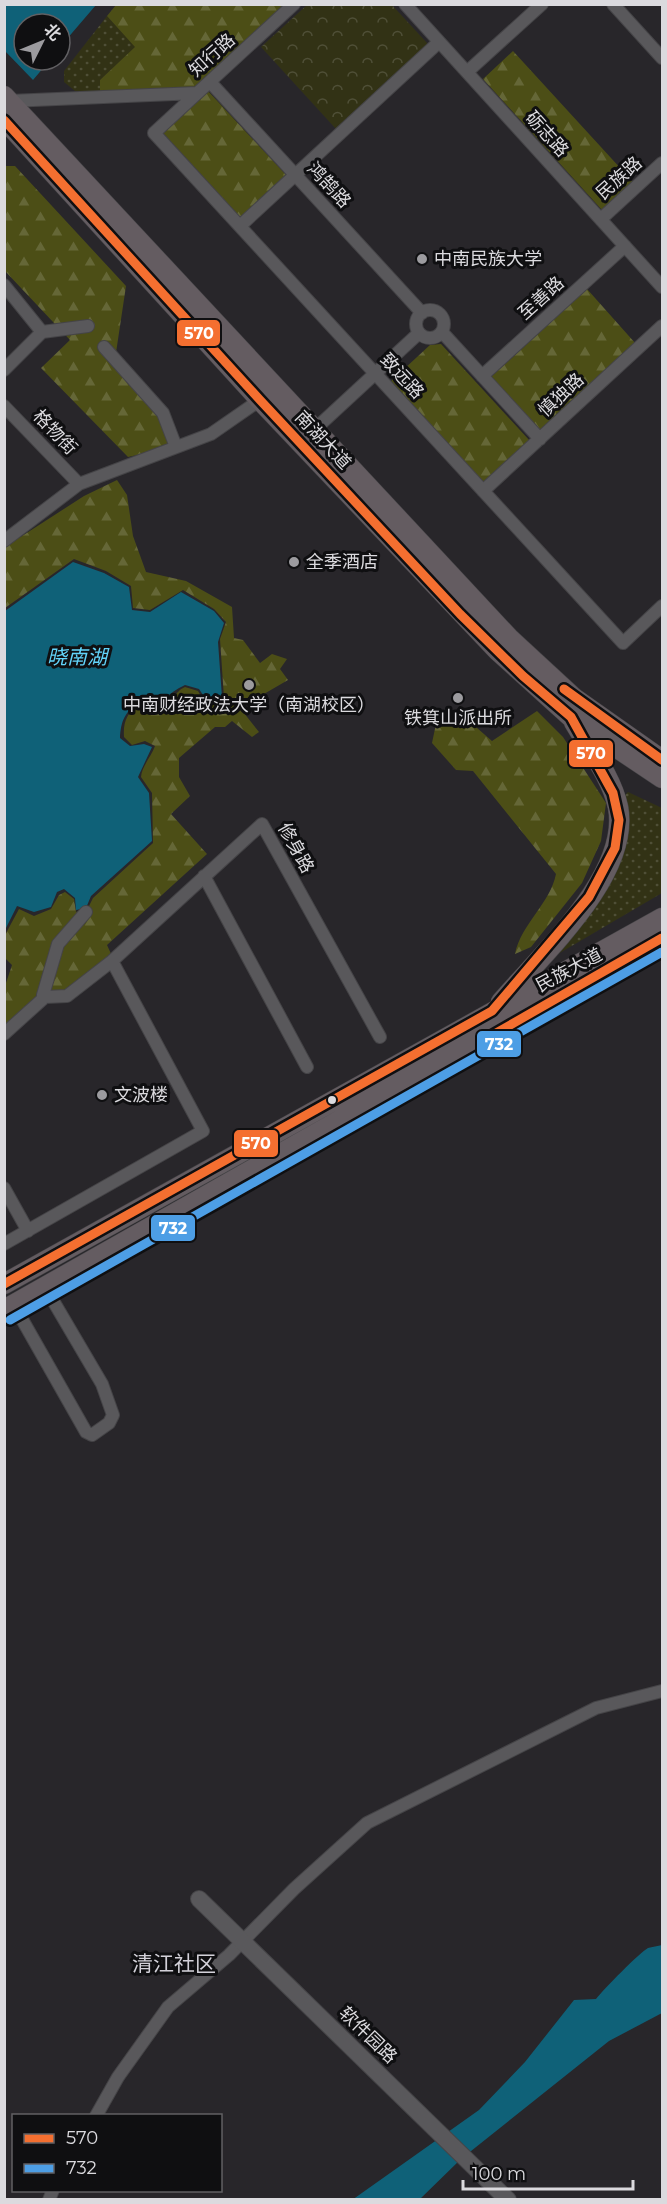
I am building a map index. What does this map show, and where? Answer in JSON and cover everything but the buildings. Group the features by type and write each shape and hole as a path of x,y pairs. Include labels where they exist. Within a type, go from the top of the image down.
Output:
{"main road":[{"name":"南湖大道","path":"6,102 260,400 490,644 571,717 663,778"},
{"name":"南湖大道","path":"6,102 474,603 574,698 663,760"},
{"path":"492,1011 584,904 615,848 619,820 613,793 571,717"},
{"name":"民族大道","path":"4,1284 663,918"},
{"name":"民族大道","path":"6,1307 663,938"},
{"name":"软件园路","path":"200,1899 508,2199"}],"street":[{"name":"知行路","path":"154,133 294,4"},
{"name":"砺志路","path":"405,4 663,287"},
{"path":"467,72 542,4"},
{"path":"613,4 663,58"},
{"path":"652,47 663,37"},
{"path":"240,226 439,42"},
{"name":"鸿鹄路","path":"210,82 422,313"},
{"path":"6,102 197,93"},
{"name":"致远路","path":"154,133 623,643 663,606"},
{"name":"民族路","path":"601,219 663,163"},
{"name":"至善路","path":"482,376 625,246"},
{"path":"4,285 42,332"},
{"path":"419,333 416,320 422,313 431,310 440,314 444,323 442,332"},
{"path":"4,370 42,332 88,326"},
{"name":"慎独路","path":"483,491 663,326"},
{"path":"442,332 540,439"},
{"path":"419,333 429,338 442,332"},
{"path":"314,430 419,333"},
{"path":"104,347 163,413 176,447"},
{"path":"4,542 79,484 212,434 260,400"},
{"name":"格物街","path":"4,406 79,484"},
{"name":"修身路","path":"4,1034 45,996 67,996 112,961 261,824 380,1037"},
{"path":"204,876 307,1066"},
{"path":"43,995 58,944 86,912"},
{"path":"4,1244 203,1131 112,961"},
{"path":"4,1188 28,1231"},
{"path":"6,1307 23,1321 86,1432 92,1435 101,1431 113,1415 102,1384 45,1287"},
{"path":"97,2114 118,2077 168,2007 368,1823 596,1708 663,1691"}],"green space":[{"path":"308,4 392,5 428,44 336,129 261,47"},
{"path":"116,5 288,5 196,89 100,92 100,80 135,47 107,16"},
{"path":"107,16 136,47 100,80 100,92 75,91 64,82 64,72 72,72 72,61"},
{"path":"513,51 633,182 602,210 483,79"},
{"path":"208,91 287,176 241,218 163,133"},
{"path":"5,166 15,166 126,286 114,366 163,413 178,446 128,457 41,368 70,340 5,271"},
{"path":"587,289 636,344 540,431 491,377"},
{"path":"441,344 530,441 484,484 390,382 430,345"},
{"path":"117,480 127,495 133,536 146,572 186,581 232,607 234,638 243,640 260,663 272,654 287,659 280,669 288,680 240,708 259,732 252,737 232,721 225,727 215,727 179,758 179,777 190,796 171,814 207,854 107,945 112,956 68,991 43,995 5,1030 5,986 12,965 5,958 5,935 19,909 34,916 51,909 59,895 65,892 74,899 76,912 88,908 93,898 153,843 152,793 141,777 155,746 145,741 132,745 124,737 125,722 131,711 139,704 152,705 165,702 185,687 198,691 205,703 224,698 220,639 226,622 214,609 183,590 150,610 133,608 131,586 106,571 74,559 5,608 5,547 84,496"},
{"path":"537,711 563,737 606,803 601,841 582,883 531,947 515,954 523,933 548,895 556,874 473,771 456,770 432,743 436,724 451,717 469,721 492,741"},
{"path":"628,792 662,808 662,893 558,954 584,917 624,796"}],"water":[{"path":"5,4 96,4 72,33 72,12 12,12 12,58 5,51"},
{"path":"25,72 40,72 33,80"},
{"name":"晓南湖","path":"73,562 104,573 129,587 132,610 150,612 181,592 214,611 224,623 218,642 222,697 207,701 199,689 185,685 160,701 138,702 130,710 124,717 120,738 130,746 144,744 152,747 138,777 149,793 152,841 91,896 86,908 76,910 75,898 64,889 57,892 51,907 34,912 17,906 5,930 5,611"},
{"path":"662,1945 662,2013 609,2041 461,2159 420,2199 352,2200 479,2110 525,2062 574,2000 596,1999 644,1951"}],"transit line":[{"name":"570","path":"4,120 260,400 460,614 523,676 571,717 613,793 619,820 615,848 589,897 492,1011 4,1284"},
{"name":"570","path":"564,689 662,760"},
{"name":"570","path":"484,1040 662,938"},
{"name":"732","path":"10,1320 662,952"}],"place":[{"name":"中南民族大学","path":"422,259"},
{"name":"全季酒店","path":"294,562"},
{"name":"中南财经政法大学（南湖校区）","path":"249,685"},
{"name":"铁箕山派出所","path":"458,698"},
{"name":"文波楼","path":"102,1095"}],"district":[{"name":"清江社区","path":"174,1964"}]}
